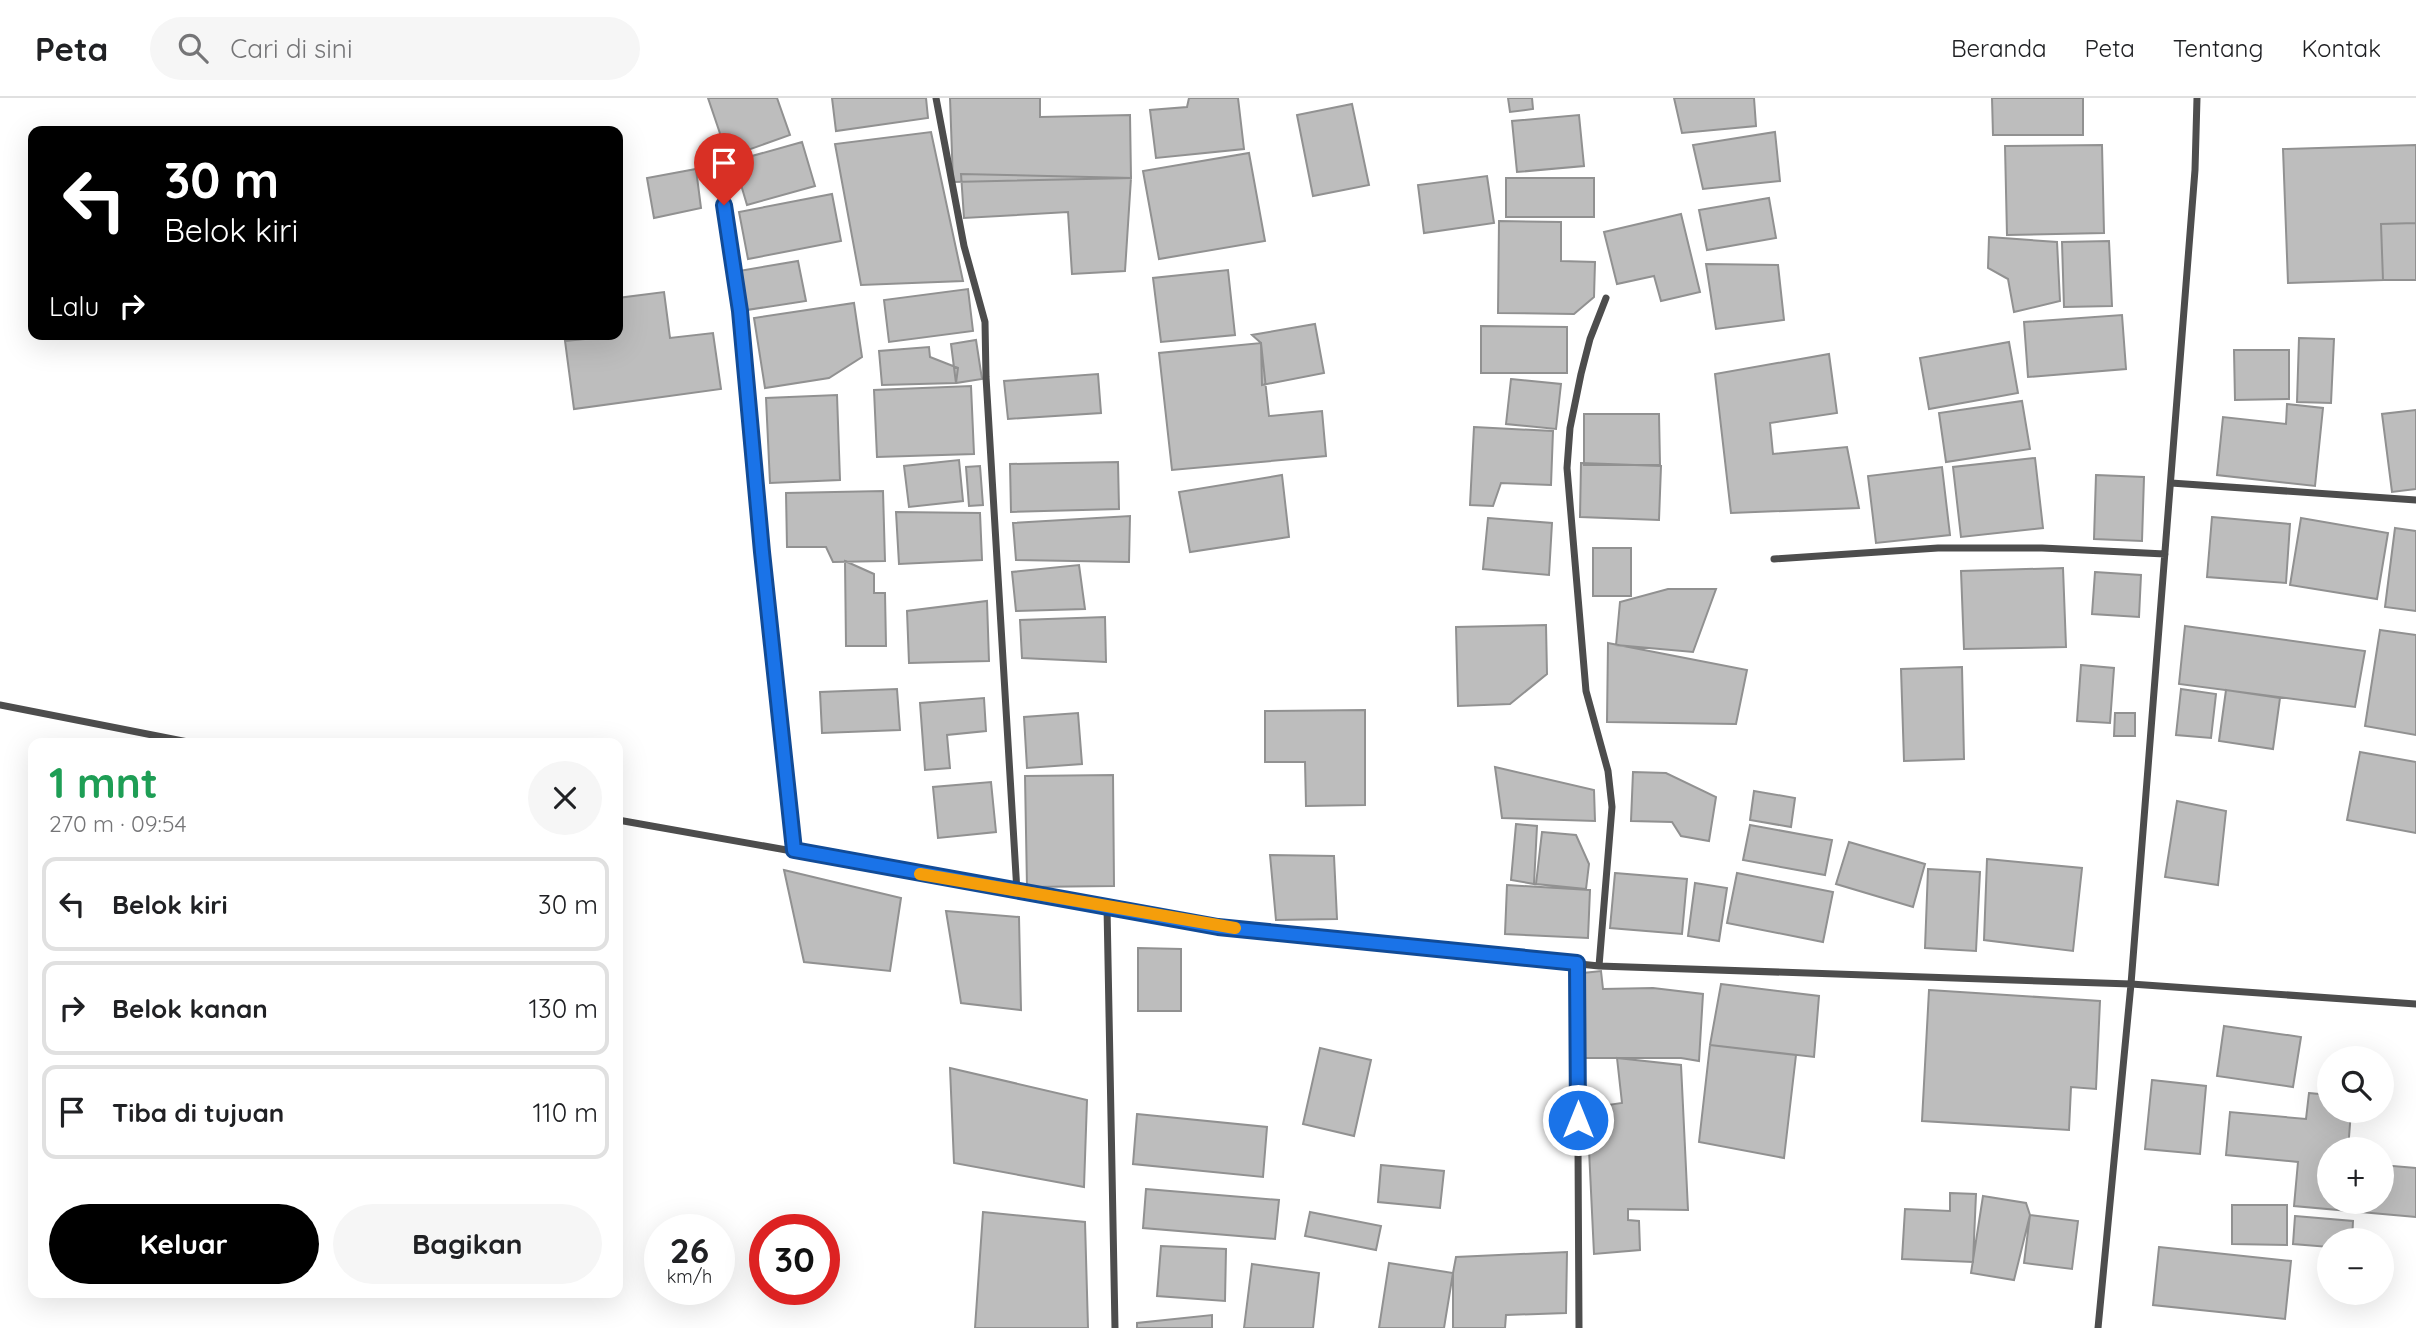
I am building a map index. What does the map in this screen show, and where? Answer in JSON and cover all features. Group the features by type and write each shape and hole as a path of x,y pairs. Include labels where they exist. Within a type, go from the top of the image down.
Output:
{"street":[{"path":"936,98 964,246 985,322 1017,891"},
{"path":"2098,1328 2131,984 2195,170 2197,98"},
{"path":"716,152 740,311 762,552 794,850"},
{"path":"1599,966 1612,807 1608,771 1586,691 1567,468 1570,428 1581,374 1605,298"},
{"path":"2171,483 2416,500"},
{"path":"1774,559 1938,548 2042,548 2165,554"},
{"path":"0,705 168,738"},
{"path":"623,821 1218,927 1599,966 2131,984 2416,1004"},
{"path":"1107,907 1115,1328"},
{"path":"1577,963 1579,1328"}],"building":[{"path":"708,98 777,98 790,135 728,157"},
{"path":"832,98 926,98 928,118 836,131"},
{"path":"950,98 1040,98 1040,117 1130,115 1131,178 953,182"},
{"path":"1189,98 1238,98 1244,149 1156,158 1150,110 1187,107"},
{"path":"1508,98 1532,98 1533,109 1510,112"},
{"path":"1674,98 1754,98 1756,126 1682,133"},
{"path":"1992,98 2083,98 2083,135 1993,135"},
{"path":"1352,104 1369,185 1313,196 1297,115"},
{"path":"1579,115 1584,166 1517,172 1512,121"},
{"path":"931,132 963,281 861,285 835,144"},
{"path":"1775,132 1780,181 1703,189 1693,145"},
{"path":"802,142 815,186 747,205 734,161"},
{"path":"2102,145 2104,233 2007,235 2005,146"},
{"path":"2416,145 2416,223 2381,224 2383,280 2288,283 2283,149"},
{"path":"1249,153 1265,241 1159,259 1143,171"},
{"path":"696,169 701,208 654,218 647,178"},
{"path":"961,174 1131,178 1125,271 1072,274 1068,212 964,218"},
{"path":"1487,176 1494,223 1424,233 1418,185"},
{"path":"1506,178 1594,178 1594,217 1506,217"},
{"path":"832,194 841,241 748,259 739,212"},
{"path":"1769,198 1776,238 1707,250 1699,210"},
{"path":"1681,214 1700,292 1661,301 1654,276 1617,284 1604,232"},
{"path":"1499,221 1561,222 1561,261 1595,262 1594,297 1574,314 1498,313"},
{"path":"2416,223 2416,280 2383,280 2381,224"},
{"path":"1989,237 2057,242 2060,301 2014,312 2008,279 1988,268"},
{"path":"2109,241 2112,306 2064,307 2062,242"},
{"path":"798,261 806,301 740,311 733,272"},
{"path":"1706,264 1778,265 1784,320 1716,329"},
{"path":"1228,270 1235,335 1161,342 1153,278"},
{"path":"968,289 973,331 889,342 884,300"},
{"path":"664,292 670,338 713,333 721,389 574,409 565,341 623,340 623,297"},
{"path":"854,303 862,357 829,378 765,388 754,318"},
{"path":"2122,315 2126,369 2028,377 2024,322"},
{"path":"1315,324 1324,373 1262,385 1261,343 1252,335"},
{"path":"1481,326 1567,327 1567,373 1481,373"},
{"path":"2299,338 2334,339 2331,403 2297,402"},
{"path":"976,340 982,379 956,383 951,344"},
{"path":"2009,342 2018,393 1929,409 1920,358"},
{"path":"1261,343 1269,416 1322,411 1326,456 1172,470 1159,353"},
{"path":"929,347 930,357 958,368 956,383 882,385 879,351"},
{"path":"2234,350 2289,350 2289,399 2235,400"},
{"path":"1829,354 1837,413 1770,423 1773,454 1847,447 1859,508 1731,513 1715,374"},
{"path":"1098,374 1101,413 1008,419 1004,381"},
{"path":"1511,379 1561,384 1556,429 1506,424"},
{"path":"971,386 974,454 877,457 874,390"},
{"path":"837,395 840,480 770,483 766,398"},
{"path":"2022,401 2030,449 1946,462 1939,413"},
{"path":"2287,404 2323,408 2315,486 2217,475 2223,417 2286,424"},
{"path":"2416,410 2416,489 2392,492 2382,414"},
{"path":"1584,414 1659,414 1660,465 1584,465"},
{"path":"1474,427 1553,431 1551,485 1501,483 1493,506 1470,505"},
{"path":"2035,458 2043,528 1961,537 1953,467"},
{"path":"959,460 963,501 909,507 904,466"},
{"path":"1118,462 1119,509 1011,512 1010,464"},
{"path":"1581,463 1661,466 1659,520 1580,517"},
{"path":"980,466 983,505 969,506 966,467"},
{"path":"1942,467 1950,535 1876,543 1868,476"},
{"path":"1282,475 1289,537 1190,552 1179,492"},
{"path":"2096,475 2144,477 2142,541 2094,539"},
{"path":"883,491 885,561 833,562 826,547 787,547 786,493"},
{"path":"896,512 980,513 982,560 899,564"},
{"path":"1130,516 1129,562 1016,560 1013,523"},
{"path":"2212,517 2290,524 2286,583 2207,577"},
{"path":"1488,518 1552,523 1549,575 1483,569"},
{"path":"2301,518 2388,533 2377,599 2290,585"},
{"path":"2395,528 2416,531 2416,611 2385,607"},
{"path":"1593,548 1631,548 1631,596 1593,596"},
{"path":"845,561 874,574 874,593 885,593 886,646 846,646"},
{"path":"1079,565 1085,609 1016,611 1012,572"},
{"path":"2063,568 2066,647 1964,649 1961,571"},
{"path":"2095,572 2141,575 2139,617 2092,614"},
{"path":"1668,589 1716,589 1693,652 1616,645 1620,602"},
{"path":"987,601 989,661 909,663 907,611"},
{"path":"1105,617 1106,662 1022,658 1020,620"},
{"path":"1546,625 1547,674 1510,704 1458,706 1456,627"},
{"path":"2185,626 2365,651 2355,707 2179,684"},
{"path":"2380,630 2416,635 2416,735 2365,726"},
{"path":"1608,643 1747,670 1736,724 1607,722"},
{"path":"2081,665 2114,668 2110,723 2077,721"},
{"path":"1962,667 1964,759 1904,761 1901,669"},
{"path":"897,689 900,730 822,733 820,692"},
{"path":"2181,689 2216,694 2211,738 2176,735"},
{"path":"2226,690 2280,698 2273,749 2219,741"},
{"path":"984,698 986,731 947,735 950,768 925,770 920,703"},
{"path":"1365,710 1365,805 1306,806 1305,762 1265,762 1265,711"},
{"path":"1078,713 1082,764 1027,768 1024,717"},
{"path":"2115,713 2135,713 2135,736 2114,736"},
{"path":"2360,752 2416,762 2416,833 2347,820"},
{"path":"1495,767 1594,790 1595,821 1502,818"},
{"path":"1633,772 1666,773 1716,797 1709,841 1681,836 1672,822 1631,821"},
{"path":"1113,775 1114,886 1027,887 1025,776"},
{"path":"991,782 996,832 938,838 933,787"},
{"path":"1754,791 1795,798 1791,827 1750,820"},
{"path":"2177,801 2226,811 2218,885 2165,877"},
{"path":"1516,824 1537,826 1534,884 1511,880"},
{"path":"1750,825 1832,840 1825,875 1743,860"},
{"path":"1542,832 1576,835 1589,864 1586,889 1536,884"},
{"path":"1849,842 1925,864 1913,907 1836,884"},
{"path":"1270,855 1334,856 1337,919 1276,920"},
{"path":"1987,859 2082,868 2073,951 1984,940"},
{"path":"1928,869 1980,872 1976,951 1925,948"},
{"path":"784,870 901,898 890,971 804,962"},
{"path":"1615,873 1687,879 1682,934 1610,928"},
{"path":"1737,873 1833,892 1823,942 1727,923"},
{"path":"1695,883 1727,888 1719,941 1688,936"},
{"path":"1507,885 1590,890 1588,938 1505,934"},
{"path":"946,911 1019,917 1021,1010 961,1003"},
{"path":"1138,948 1181,949 1181,1011 1138,1011"},
{"path":"1601,971 1603,989 1653,988 1703,994 1699,1061 1681,1058 1584,1058 1583,973"},
{"path":"1721,984 1819,996 1814,1057 1710,1045"},
{"path":"1929,990 2100,1001 2096,1089 2071,1087 2069,1130 1922,1121"},
{"path":"2224,1026 2301,1037 2293,1087 2217,1076"},
{"path":"1710,1045 1796,1055 1784,1158 1699,1142"},
{"path":"1320,1048 1371,1060 1354,1136 1303,1124"},
{"path":"1617,1058 1681,1065 1688,1210 1628,1209 1628,1220 1639,1221 1640,1250 1594,1254 1587,1108 1622,1103"},
{"path":"950,1068 1087,1100 1084,1187 954,1163"},
{"path":"2152,1080 2206,1086 2200,1154 2145,1149"},
{"path":"2309,1093 2317,1094 2317,1123 2350,1123 2349,1137 2317,1137 2317,1208 2294,1206 2298,1162 2226,1155 2230,1112 2306,1119"},
{"path":"1137,1114 1267,1127 1263,1177 1133,1164"},
{"path":"1381,1165 1444,1171 1440,1208 1378,1202"},
{"path":"2394,1166 2416,1168 2416,1217 2383,1214 2394,1214"},
{"path":"1146,1189 1279,1200 1275,1239 1143,1228"},
{"path":"1950,1193 1976,1194 1973,1262 1902,1259 1905,1209 1950,1211"},
{"path":"1983,1196 2026,1203 2030,1215 2014,1280 1971,1273"},
{"path":"2232,1205 2287,1205 2287,1245 2232,1244"},
{"path":"983,1212 1085,1222 1088,1328 975,1328"},
{"path":"1310,1212 1381,1226 1376,1250 1305,1236"},
{"path":"2030,1215 2078,1221 2072,1269 2024,1263"},
{"path":"2295,1216 2353,1221 2353,1228 2317,1228 2317,1246 2293,1244"},
{"path":"1161,1246 1226,1249 1225,1301 1157,1296"},
{"path":"2159,1247 2291,1261 2285,1319 2153,1305"},
{"path":"1567,1252 1566,1313 1506,1315 1505,1328 1453,1328 1453,1273 1456,1257"},
{"path":"1389,1263 1453,1273 1444,1328 1379,1328"},
{"path":"1252,1264 1319,1273 1313,1328 1244,1328"},
{"path":"1212,1315 1212,1328 1137,1328 1137,1323"}],"slow traffic":[{"path":"920,874 1235,928"}],"route":[{"path":"724,205 740,311 762,552 794,850 1218,927 1577,963 1578,1120"}]}
